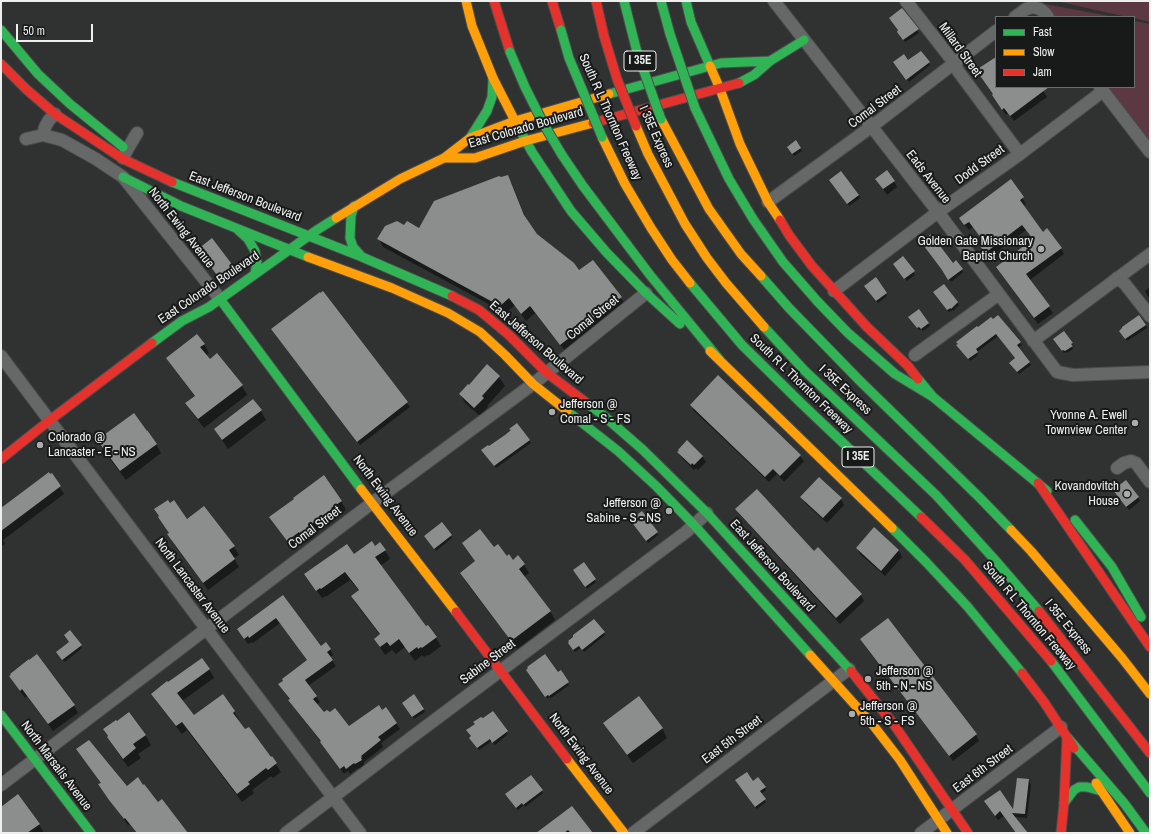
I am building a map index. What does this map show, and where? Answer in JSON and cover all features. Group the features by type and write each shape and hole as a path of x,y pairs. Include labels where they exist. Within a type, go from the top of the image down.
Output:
{"main road":[{"path":"466,1 472,26 493,78 525,141 571,211 606,253 646,293 719,359 861,497 926,562 967,606 1018,667 1044,702 1130,833"},
{"path":"494,1 510,52 525,87 543,123 562,155 583,186 631,250 719,359"},
{"name":"South R L Thornton Freeway","path":"552,1 569,58 602,137 625,184 672,260 742,345 965,560 1052,662 1150,793"},
{"name":"I 35E Express","path":"596,1 604,36 617,79 648,154 684,224 707,258 760,323 805,371 936,495 995,560 1050,624 1150,753"},
{"name":"I 35E","path":"624,1 637,52 674,145 708,209 741,254 789,308 859,380 980,498 1031,551 1118,652 1150,694"},
{"path":"661,1 670,34 695,108 729,179 753,219 784,262 818,302 848,332 895,374 933,397 1063,505 1112,567 1146,625"},
{"path":"686,1 691,22 720,89 740,144 768,202 788,235 834,291 867,327 908,366 933,397"},
{"path":"1,30 38,74 125,154"},
{"name":"East Colorado Boulevard","path":"444,158 475,158 525,141 738,84 754,75 770,61 804,40"},
{"name":"East Colorado Boulevard","path":"1,459 165,333 220,299 354,206 400,179 444,158 470,138 515,121 710,66 770,61"},
{"path":"1,64 26,89 55,114 125,154"},
{"path":"657,71 672,108"},
{"path":"470,138 487,111 492,97 493,78"},
{"name":"East Jefferson Boulevard","path":"125,154 176,184 362,257 445,292 479,310 509,335 547,373 604,416 643,450 707,513 849,670 895,726 968,833"},
{"path":"693,159 698,191"},
{"path":"123,177 181,206 290,250 392,288 448,313 480,332 533,384 618,451 656,486 694,525 873,725 900,760 948,833"},
{"path":"354,206 351,216 350,238 353,246 362,257"},
{"path":"237,228 248,239 255,251 257,262 255,274"},
{"name":"North Ewing Avenue","path":"220,299 372,502 624,833"},
{"path":"1038,483 1150,647"},
{"name":"North Marsalis Avenue","path":"1,714 91,833"},
{"path":"1061,833 1064,803 1064,732"},
{"path":"1064,732 1124,803 1146,833"},
{"path":"1064,803 1074,790 1079,787 1087,787 1101,791"}],"street":[{"name":"Eads Avenue","path":"774,1 938,212 1057,372 1073,374 1150,372"},
{"name":"Millard Street","path":"906,1 955,64 958,71 1020,154"},
{"path":"1016,16 1026,9 1033,7 1040,8 1047,16"},
{"name":"Comal Street","path":"768,202 871,127 995,33"},
{"path":"1102,89 1150,152"},
{"name":"Dodd Street","path":"834,291 938,212 1020,154 1102,89"},
{"path":"43,135 45,127 55,114"},
{"path":"123,177 125,154 137,133"},
{"name":"North Ewing Avenue","path":"26,139 43,135 62,140 96,159 123,177 220,299"},
{"path":"1033,340 1150,254"},
{"path":"1117,278 1125,284 1150,316"},
{"name":"Comal Street","path":"1,785 372,502 533,384 646,293"},
{"path":"915,355 999,294"},
{"name":"North Lancaster Avenue","path":"1,356 360,833"},
{"path":"1117,468 1124,462 1131,461 1136,463 1150,482"},
{"name":"Sabine Street","path":"286,833 694,525 707,513"},
{"name":"East 5th Street","path":"633,833 849,670"},
{"name":"East 6th Street","path":"921,833 1064,732"}],"shaded area":[{"path":"1056,1 1150,1 1150,22 1135,18 1135,16 1123,16"},
{"path":"1045,4 1110,16 1054,16"},
{"path":"1135,21 1150,24 1150,142 1109,88 1135,88"}],"building":[{"path":"902,8 919,29 903,40 889,18"},
{"path":"921,51 930,62 906,80 893,62 904,54 908,60"},
{"path":"995,58 995,88 1048,88 1010,116 1004,108 1002,110 976,70"},
{"path":"796,140 801,148 792,154 787,147"},
{"path":"887,170 895,181 883,189 875,179"},
{"path":"841,171 859,195 847,204 829,180"},
{"path":"508,175 524,215 537,234 574,263 579,270 593,260 622,297 560,345 530,306 521,314 509,298 500,306 377,239 385,226 397,221 404,225 407,221 419,228 434,201 499,176 501,177"},
{"name":"Golden Gate Missionary Baptist Church","path":"1011,179 1024,197 1020,200 1043,232 1047,228 1062,248 1026,274 1050,306 1034,318 996,267 1033,239 1022,225 985,253 980,246 984,242 969,222 964,225 959,218"},
{"path":"931,234 953,263 956,260 963,269 948,280 921,242"},
{"path":"212,238 234,267 219,278 198,249"},
{"path":"903,256 915,271 904,279 893,264"},
{"path":"876,277 887,293 876,301 864,286"},
{"path":"944,284 958,302 951,309 947,310 933,292"},
{"path":"323,291 408,402 357,442 271,329"},
{"path":"919,309 929,323 921,329 919,327 917,328 908,317"},
{"path":"998,315 1021,342 1017,345 1030,362 1017,372 1009,363 1015,358 996,334 976,349 978,352 968,359 956,345 958,344 956,342 977,326 978,327 991,317 993,319"},
{"path":"1139,315 1146,325 1125,339 1119,331 1122,327"},
{"path":"1064,331 1073,343 1071,344 1073,346 1065,351 1062,351 1053,339"},
{"path":"197,334 205,344 200,347 210,359 217,353 243,385 198,419 185,403 195,396 166,358"},
{"path":"487,364 500,376 482,396 484,398 474,408 459,394"},
{"path":"718,375 801,455 780,476 773,469 765,477 690,405"},
{"path":"253,399 262,410 222,440 214,429"},
{"path":"134,413 157,444 120,471 97,440"},
{"path":"517,423 530,440 494,466 481,450 505,435 511,430 509,429"},
{"path":"687,440 703,456 694,465 692,463 691,465 677,452"},
{"path":"49,472 50,474 52,473 61,486 1,531 1,508"},
{"path":"324,475 342,501 331,508 332,509 309,526 310,527 300,534 299,532 287,541 269,517"},
{"path":"819,477 842,498 823,518 800,497"},
{"name":"Kovandovitch House","path":"1126,480 1139,497 1126,507 1113,490"},
{"path":"757,489 814,551 818,547 862,594 836,618 735,509"},
{"path":"168,500 170,503 174,500 187,519 204,506 235,546 229,550 235,559 203,583 167,534 169,533 154,509"},
{"path":"642,511 658,532 646,541 630,520"},
{"path":"442,522 452,535 434,549 424,536"},
{"path":"874,527 899,550 881,571 856,548"},
{"path":"480,529 494,547 498,544 507,556 509,554 513,560 518,555 525,564 519,569 551,611 511,641 460,573 475,561 462,543"},
{"path":"372,541 375,546 380,542 386,550 375,557 426,626 428,625 437,637 422,648 421,647 418,649 417,647 409,653 399,639 390,646 387,642 380,647 374,639 380,634 351,596 359,590 345,572 316,591 304,574 347,544 354,554"},
{"path":"584,562 596,579 585,587 573,570"},
{"path":"283,595 321,646 326,642 331,649 327,652 333,660 305,680 317,696 313,699 324,712 327,710 330,712 335,708 349,726 379,705 382,710 386,707 397,723 378,737 381,740 361,756 362,760 355,764 354,763 346,769 344,766 340,769 320,742 321,741 288,700 290,699 278,684 283,681 282,679 307,660 276,618 249,638 248,636 244,639 237,629"},
{"path":"888,618 977,734 949,756 860,639"},
{"path":"594,619 605,632 582,650 579,646 573,650 568,641 573,637 573,635"},
{"path":"70,630 82,645 62,660 56,652 69,642 64,635"},
{"path":"37,654 75,705 48,724 22,689 20,691 9,676"},
{"path":"545,654 558,672 561,670 569,682 549,696 548,695 545,697 526,670 528,668 527,667"},
{"path":"202,658 210,669 177,693 194,715 223,694 235,711 233,713 245,729 249,727 277,763 268,770 266,768 248,782 250,784 237,794 182,722 176,726 151,694 167,681 168,682"},
{"path":"414,694 424,709 412,717 402,703"},
{"path":"639,696 663,728 627,755 603,723"},
{"path":"493,711 508,731 492,743 490,739 477,748 469,738 471,736 466,730 475,724 473,722 481,717 483,718"},
{"path":"129,712 146,735 133,744 136,748 123,759 103,729"},
{"path":"89,740 127,786 138,777 158,802 162,799 188,833 137,833 109,800 98,784 101,783 76,749"},
{"path":"747,772 753,781 758,777 766,787 760,791 766,799 755,807 735,780"},
{"path":"531,775 543,790 523,805 522,803 516,808 505,794"},
{"path":"1017,778 1029,779 1025,814 1012,813 1028,833 1016,833 1000,811 995,816 984,801 1000,790 1013,809"},
{"path":"18,794 40,824 27,833 1,833 1,807"},
{"path":"572,806 593,833 571,833 568,830 564,833 536,833"}],"traffic: fast":[{"path":"624,1 637,52 661,119"},
{"path":"661,1 670,34 695,108"},
{"path":"686,1 691,22 710,66"},
{"path":"1,30 38,74 70,104 123,147"},
{"path":"561,30 569,58 602,137"},
{"path":"739,83 754,75 770,61 804,40"},
{"path":"510,52 543,123 562,155"},
{"path":"609,94 721,63 770,61"},
{"path":"470,138 487,111 492,97 493,78"},
{"path":"695,108 729,179 753,219 783,262 848,333 895,374 933,397"},
{"path":"515,121 532,152 571,211 607,253 646,293 680,324"},
{"path":"562,155 583,186 650,275 719,359"},
{"path":"123,177 181,206 308,257"},
{"path":"172,182 362,257 452,296"},
{"path":"354,206 351,216 350,238 353,247 362,257"},
{"path":"152,343 182,321 209,307 336,218"},
{"path":"238,230 248,239 255,251 257,262 255,274"},
{"path":"761,276 789,308 859,380 1011,530"},
{"path":"690,283 742,345 921,517"},
{"path":"220,299 361,489"},
{"path":"764,327 805,371 936,495 1039,611"},
{"path":"918,379 933,397 1047,491"},
{"path":"588,404 643,450 707,513 851,671"},
{"path":"567,411 618,451 656,486 694,525 810,655"},
{"path":"1075,520 1112,567 1141,617"},
{"path":"892,528 967,606 1022,673"},
{"path":"1051,661 1150,793"},
{"path":"1,715 91,833"},
{"path":"1067,737 1124,803 1146,833"},
{"path":"1064,803 1074,790 1079,787 1087,787 1101,791"}],"traffic: slow":[{"path":"466,1 472,26 493,78 515,121"},
{"path":"710,66 740,144 768,202 780,220"},
{"path":"336,218 400,179 444,158 470,138 515,121 609,94"},
{"path":"661,119 709,209 741,254 761,276"},
{"path":"444,158 475,158 525,141 593,123"},
{"path":"636,126 648,154 685,224 707,258 726,283 764,327"},
{"path":"602,137 625,184 651,228 672,260 690,283"},
{"path":"308,257 392,288 448,313 480,332 533,384 567,411"},
{"path":"710,351 892,528"},
{"path":"361,489 456,612"},
{"path":"1011,530 1031,551 1122,658 1150,694"},
{"path":"810,655 873,725 900,760 947,833"},
{"path":"567,759 624,833"},
{"path":"1096,783 1130,833"}],"traffic: jam":[{"path":"494,1 510,52"},
{"path":"552,1 561,30"},
{"path":"596,1 604,36 617,79 636,126"},
{"path":"1,64 26,89 55,114 123,159 172,182"},
{"path":"593,123 739,83"},
{"path":"780,220 812,266 867,327 908,366 918,379"},
{"path":"452,296 479,310 509,335 547,373 588,404"},
{"path":"1,459 152,343"},
{"path":"1038,483 1150,647"},
{"path":"921,517 965,560 1051,661"},
{"path":"1039,611 1150,753"},
{"path":"456,612 567,759"},
{"path":"851,671 895,726 968,833"},
{"path":"1022,673 1044,702 1074,748"},
{"path":"1061,833 1067,737"}],"place":[{"name":"Golden Gate Missionary Baptist Church","path":"1041,249"},
{"name":"Jefferson @ Comal - S - FS","path":"552,412"},
{"name":"Yvonne A. Ewell Townview Center","path":"1135,423"},
{"name":"Colorado @ Lancaster - E - NS","path":"40,445"},
{"name":"Kovandovitch House","path":"1127,494"},
{"name":"Jefferson @ Sabine - S - NS","path":"669,511"},
{"name":"Jefferson @ 5th - N - NS","path":"868,679"},
{"name":"Jefferson @ 5th - S - FS","path":"852,714"}]}
